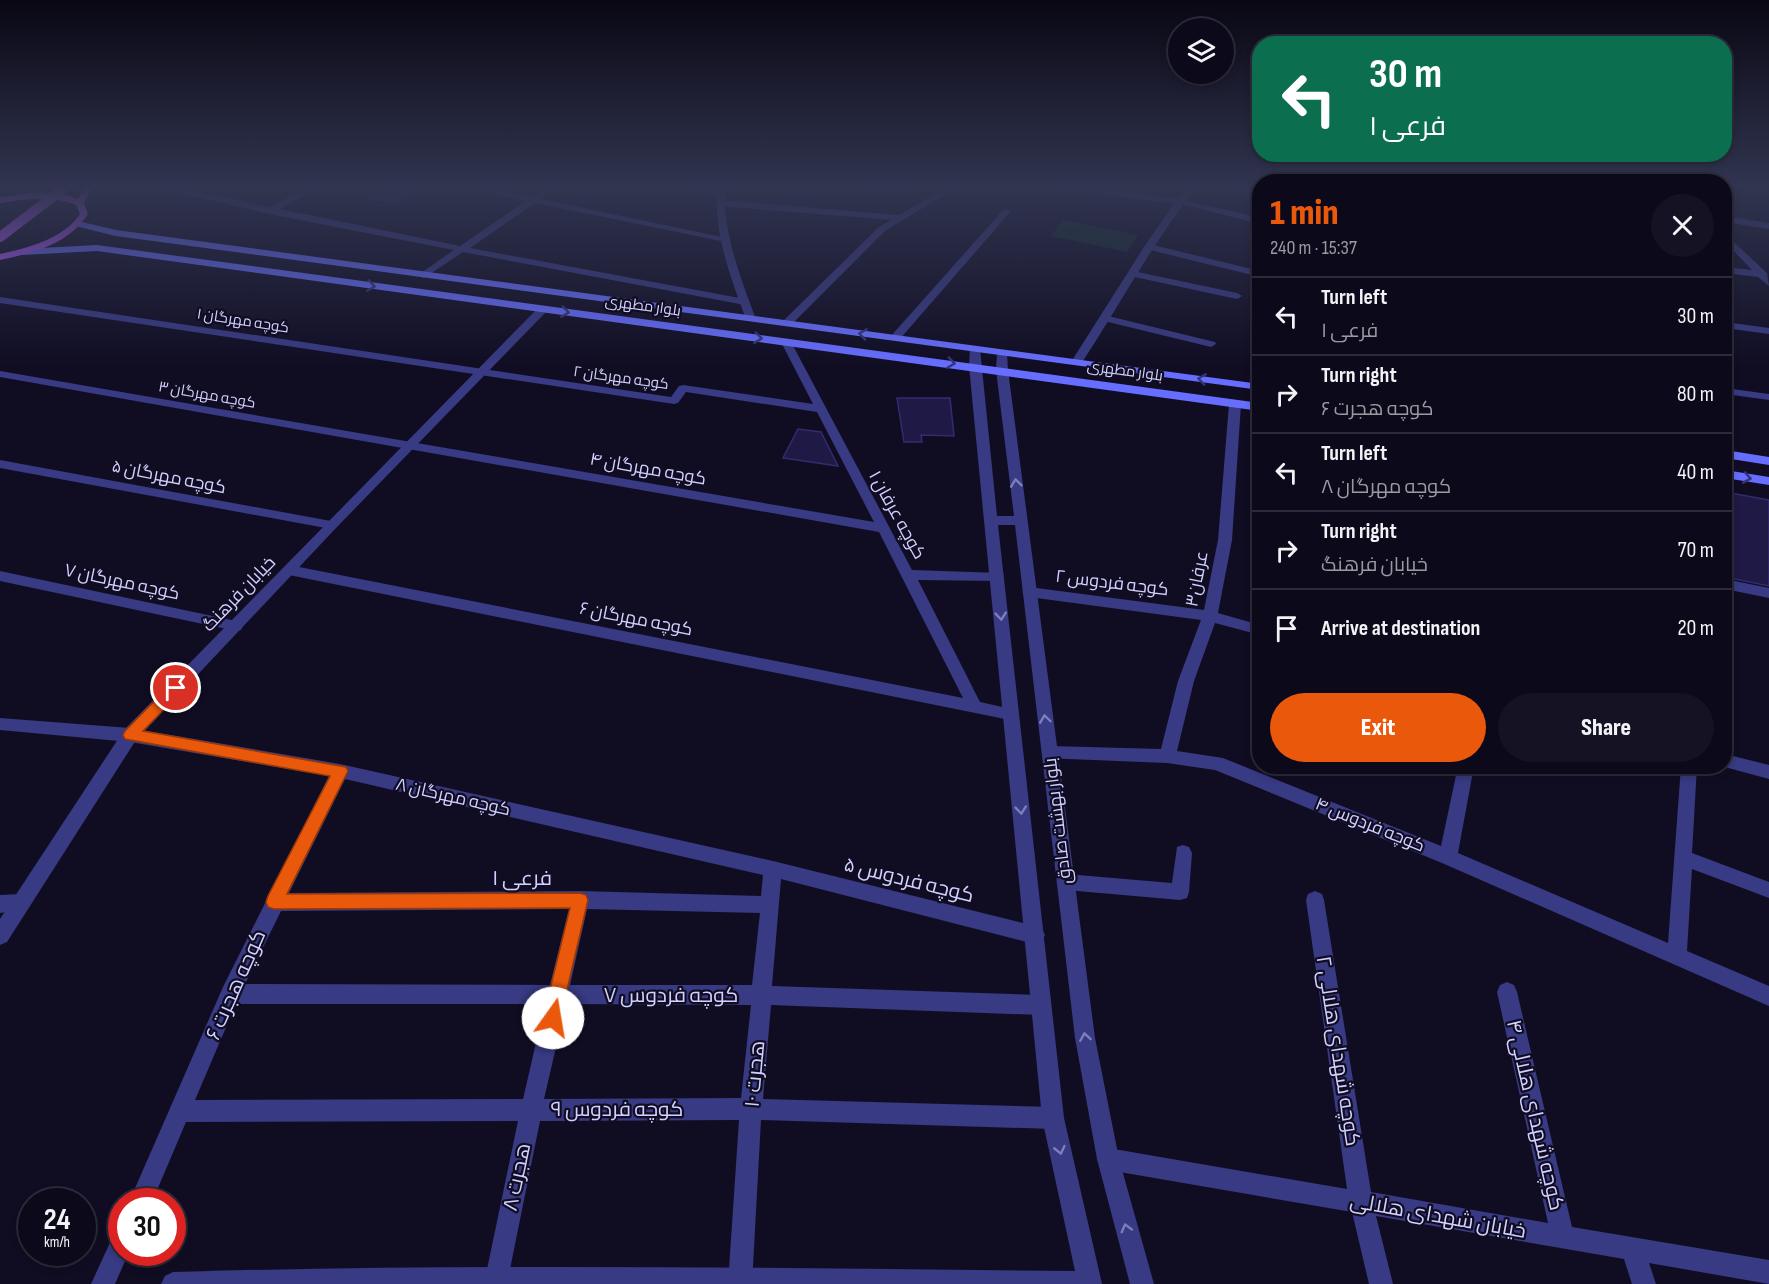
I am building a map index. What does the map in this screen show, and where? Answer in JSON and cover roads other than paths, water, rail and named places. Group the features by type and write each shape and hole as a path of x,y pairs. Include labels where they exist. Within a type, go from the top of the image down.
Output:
{"main road":[{"path":"2,257 38,246"},
{"name":"بلوار مطهری","path":"211,246 895,338 975,358 1002,362 1077,362 1252,386"},
{"name":"بلوار مطهری","path":"22,252 97,248 786,342 975,358 1252,406"},
{"path":"1732,455 1769,461"},
{"path":"1732,475 1769,481"}],"street":[{"path":"446,246 745,302"},
{"path":"424,275 465,246"},
{"path":"728,246 751,319"},
{"path":"787,324 865,246"},
{"path":"895,338 976,246"},
{"path":"1734,246 1765,275 1769,283"},
{"path":"1077,362 1149,247 1252,272"},
{"path":"1732,271 1765,275"},
{"path":"1132,273 1237,296"},
{"name":"کوچه مهرگان ۱","path":"0,300 482,372"},
{"name":"خیابان فرهنگ","path":"0,936 130,735 331,525 543,309"},
{"path":"1104,318 1211,344"},
{"path":"1732,326 1769,331"},
{"name":"کوچه عرفان ۱","path":"786,342 882,528 909,575 975,707"},
{"name":"بلوار بهشت صادق","path":"975,358 1053,1118 1090,1283"},
{"name":"بلوار بهشت صادق","path":"1002,362 1085,1038 1108,1159 1142,1284"},
{"name":"کوچه مهرگان ۲","path":"482,372 674,401 683,388 821,409"},
{"name":"کوچه مهرگان ۳","path":"0,374 408,447"},
{"path":"1732,391 1769,398"},
{"name":"عرفان۳","path":"1167,756 1186,681 1210,616 1225,540 1235,404"},
{"name":"کوچه مهرگان ۴","path":"408,447 882,528"},
{"name":"کوچه مهرگان ۵","path":"0,464 331,525"},
{"path":"991,520 1021,521"},
{"name":"کوچه مهرگان ۶","path":"289,570 1010,714"},
{"path":"909,575 997,576"},
{"name":"کوچه مهرگان ۷","path":"0,576 236,626"},
{"path":"1732,586 1769,593"},
{"name":"کوچه فردوس ۲","path":"1029,592 1210,616 1252,628"},
{"name":"کوچه مهرگان ۸","path":"0,724 130,735 340,771 773,869"},
{"name":"کوچه فردوس ۴","path":"1050,753 1167,756 1217,763 1448,857 1769,996"},
{"path":"1732,762 1769,772"},
{"name":"کوچه هجرت ۶","path":"146,1188 230,994 340,771"},
{"path":"1448,857 1464,774"},
{"path":"1677,956 1688,774"},
{"path":"1066,882 1180,892 1183,853"},
{"path":"1682,857 1769,890"},
{"name":"کوچه فردوس ۵","path":"773,869 1035,934"},
{"name":"هجرت ۱۰","path":"741,1281 751,1109 773,869"},
{"name":"فرعی ۱","path":"274,902 580,900 770,904"},
{"name":"هجرت ۸","path":"497,1279 531,1109 580,900"},
{"name":"کوچه شهدای هلالی ۲","path":"1315,900 1361,1203 1381,1284"},
{"path":"0,904 21,903"},
{"name":"کوچه شهدای هلالی ۴","path":"1507,992 1563,1237"},
{"name":"کوچه فردوس ۷","path":"230,994 762,995 1041,1005"},
{"name":"کوچه فردوس ۹","path":"181,1111 751,1109 1053,1118"},
{"name":"خیابان شهدای هلالی","path":"1108,1159 1769,1272"},
{"path":"1633,1249 1644,1284"},
{"path":"103,1284 111,1266"},
{"path":"174,1284 497,1279 1090,1283"}]}
